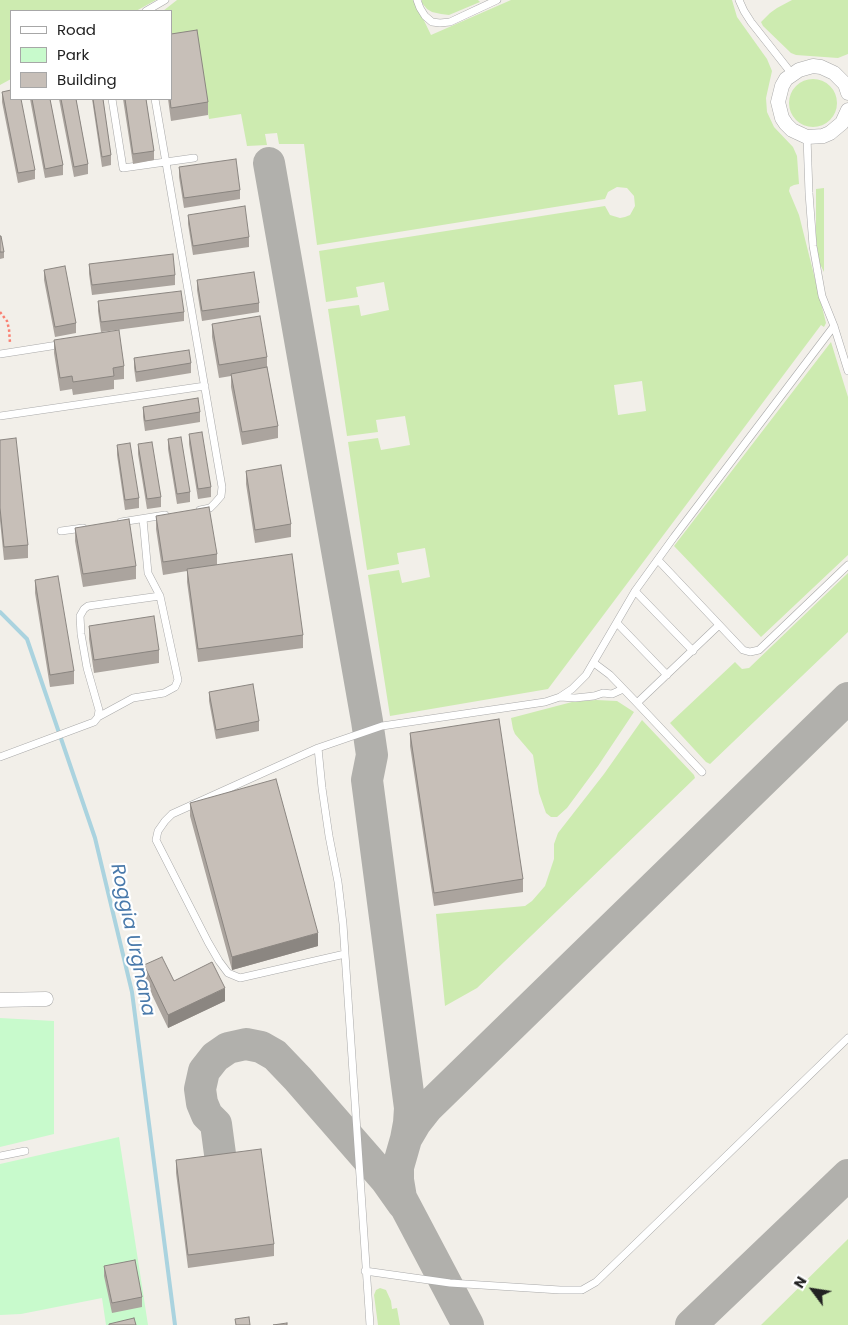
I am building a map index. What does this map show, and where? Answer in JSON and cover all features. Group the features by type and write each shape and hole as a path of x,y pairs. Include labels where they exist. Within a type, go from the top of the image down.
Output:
{"street":[{"path":"848,93 844,74 834,73 821,67 806,67 786,79 779,94 778,102 782,118 792,130 807,137 830,134 842,123 848,110"},
{"path":"0,1000 46,999"}],"lane":[{"path":"148,10 165,0"},
{"path":"417,0 425,16 432,22 440,23 450,22 498,0"},
{"path":"739,0 751,22 792,74"},
{"path":"112,100 123,168 194,158"},
{"path":"155,100 222,487 220,496 210,508 191,511"},
{"path":"807,137 808,193 812,246 822,296 834,326 848,371"},
{"path":"345,954 240,978 228,973 219,961 156,840 158,831 172,814 318,748 382,726 545,702 560,697 572,689 594,663 635,591 834,326"},
{"path":"0,354 72,342"},
{"path":"0,416 205,386"},
{"path":"116,523 172,514"},
{"path":"0,757 94,722 98,717 132,698 164,693 175,687 178,680 160,596 148,572 143,519"},
{"path":"61,531 88,527"},
{"path":"658,560 743,650 750,652 759,650 848,565"},
{"path":"635,591 693,651"},
{"path":"98,717 99,710 87,668 81,634 80,616 82,612 88,606 160,596"},
{"path":"617,623 667,675"},
{"path":"637,703 719,625"},
{"path":"594,663 637,703 702,772"},
{"path":"560,697 575,698 604,693 612,694 623,689"},
{"path":"318,748 322,788 342,916 370,1325"},
{"path":"366,1271 450,1283 582,1290 596,1282 848,1038"},
{"path":"0,1156 25,1151"}],"path":[{"path":"0,312 10,329 10,346"}],"green space":[{"path":"0,0 156,0 138,10 10,10 10,80 0,85"},
{"path":"177,0 414,0 431,35 511,0 732,0 737,17 767,59 772,71 766,98 767,112 774,127 793,147 797,156 799,184 790,187 789,191 799,215 826,323 824,327 821,325 548,689 390,716 368,575 399,570 402,583 430,577 425,548 397,553 399,564 367,570 348,442 378,438 381,450 410,445 405,416 376,420 378,432 347,436 328,309 359,305 361,316 389,310 384,282 356,287 358,297 326,302 319,251 605,206 610,215 620,218 630,215 635,206 634,196 627,188 617,187 608,192 605,199 317,245 304,144 279,144 277,133 265,134 267,145 247,146 241,114 209,119 207,106 172,49 172,10 164,10","holes":["642,381 646,411 618,415 614,385"]},
{"path":"422,0 478,0 480,2 449,15 432,12 422,3"},
{"path":"792,0 848,0 848,54 838,58 796,55 791,53 763,26 761,22 770,13"},
{"path":"808,79 818,79 827,83 833,89 836,94 836,112 827,123 818,127 808,127 799,123 793,117 789,108 789,98 793,89 799,83"},
{"path":"824,188 824,272 819,262 816,238 816,189"},
{"path":"831,342 848,397 848,555 761,637 674,546"},
{"path":"848,573 848,632 710,764 706,762 670,723 735,662 742,669 749,668"},
{"path":"617,701 634,712 567,808 557,817 551,817 546,813 539,793 533,755 515,734 511,718 572,702"},
{"path":"642,720 695,778 477,988 445,1006 436,914 525,906 532,901 545,886 554,859 554,844 558,833 604,774"},
{"path":"0,1018 54,1021 54,1134 0,1147"},
{"path":"119,1137 148,1325 106,1325 102,1298 21,1314 0,1315 0,1164"},
{"path":"848,1239 848,1325 761,1325"},
{"path":"380,1288 386,1290 392,1309 397,1308 400,1325 378,1325 374,1295 376,1290"}],"building":[{"path":"197,30 208,102 171,108 172,34"},
{"path":"10,90 10,100 21,100 35,170 18,173 2,92"},
{"path":"32,100 50,100 63,165 45,169"},
{"path":"61,100 76,100 88,164 74,167"},
{"path":"93,100 103,100 111,155 102,157"},
{"path":"125,100 146,100 154,151 133,154"},
{"path":"236,159 240,190 184,198 179,167"},
{"path":"245,206 249,237 193,246 188,215"},
{"path":"1,236 4,252 0,252"},
{"path":"173,254 175,275 92,285 89,264"},
{"path":"65,266 76,323 55,327 44,270"},
{"path":"254,272 259,303 202,311 197,280"},
{"path":"181,291 184,312 101,322 98,301"},
{"path":"260,316 267,357 219,365 212,324"},
{"path":"119,330 124,366 113,368 114,376 73,382 72,376 60,378 54,340"},
{"path":"189,350 191,363 136,372 134,358"},
{"path":"267,367 278,426 242,432 231,374"},
{"path":"198,398 200,412 145,421 143,407"},
{"path":"202,432 211,487 198,489 189,434"},
{"path":"181,437 190,492 177,494 168,439"},
{"path":"16,438 28,545 4,547 0,508 0,440"},
{"path":"152,442 161,497 147,499 138,444"},
{"path":"130,443 139,498 125,500 117,445"},
{"path":"281,465 291,524 255,530 246,471"},
{"path":"209,507 217,554 163,562 156,516"},
{"path":"129,519 136,566 83,574 75,528"},
{"path":"292,554 303,635 198,649 187,569"},
{"path":"58,576 74,671 50,675 35,580"},
{"path":"154,616 159,650 94,660 89,626"},
{"path":"253,684 259,721 216,730 209,692"},
{"path":"499,719 523,879 434,893 410,733"},
{"path":"276,779 318,933 232,957 190,803"},
{"path":"162,957 174,981 212,962 225,988 168,1015 144,965"},
{"path":"261,1149 274,1244 188,1255 176,1160"},
{"path":"135,1260 142,1297 112,1303 104,1266"},
{"path":"249,1317 250,1325 236,1325 235,1319"},
{"path":"134,1318 136,1325 109,1325 109,1324"}],"waterway":[{"name":"Roggia Urgnana","path":"0,612 27,639 95,838 132,992 175,1325"}],"taxiway":[{"path":"269,163 372,755 367,780 410,1108 406,1139"},
{"path":"468,1325 401,1198 398,1167 406,1139 416,1122 427,1108 848,698"},
{"path":"220,1154 216,1124 207,1115 202,1103 200,1089 204,1071 215,1057 228,1048 246,1044 261,1047 275,1055 298,1079 386,1180 403,1204"},
{"path":"691,1325 848,1175"}]}
